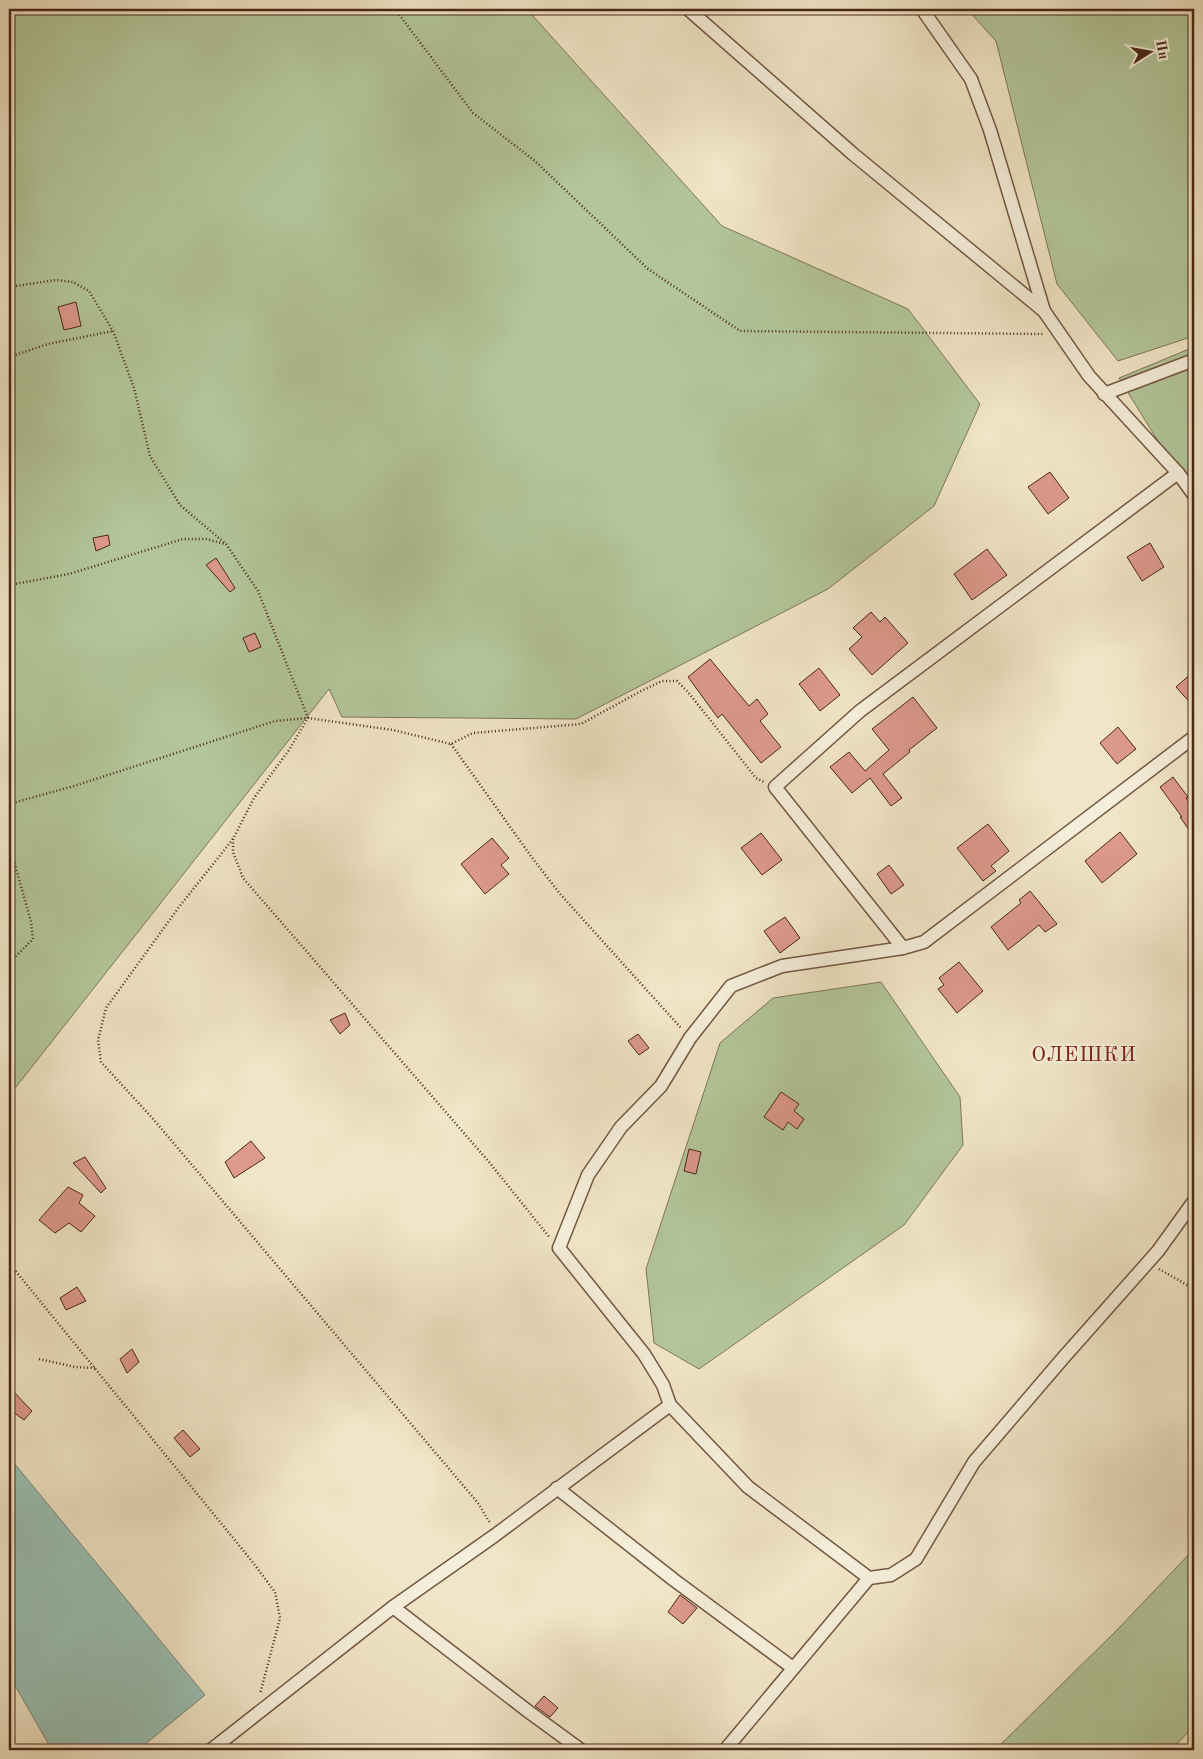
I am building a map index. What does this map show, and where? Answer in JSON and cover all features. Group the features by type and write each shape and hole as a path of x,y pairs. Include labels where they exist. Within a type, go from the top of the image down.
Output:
{"street":[{"path":"688,9 853,154 1044,312 1089,376 1178,473 1194,494"},
{"path":"922,9 971,79 990,130 1044,312"},
{"path":"1104,394 1194,360"},
{"path":"904,948 775,787 860,711 1178,473"},
{"path":"868,1578 748,1487 670,1405 663,1385 644,1354 559,1248 588,1175 621,1127 660,1086 690,1038 731,986 782,966 904,948 924,942 1194,737"},
{"path":"725,1750 868,1578 891,1575 916,1559 974,1462 1148,1263 1194,1201"},
{"path":"211,1750 393,1607 494,1536 670,1405"},
{"path":"558,1488 674,1580 793,1668"},
{"path":"393,1607 528,1712 581,1750"}],"path":[{"path":"396,9 473,113 535,161 648,269 740,331 1060,334"},
{"path":"9,286 56,280 73,282 89,291 113,332 134,388 150,456 180,505 226,544 258,591 308,718"},
{"path":"9,357 48,344 113,332"},
{"path":"9,584 70,574 183,539 206,539 226,544"},
{"path":"9,804 74,786 275,721 308,718 393,730 451,744 473,733 581,724 662,681 677,681 688,692 756,778 775,787"},
{"path":"308,718 289,750 254,798 233,839 179,907 106,1008 98,1040 101,1062 154,1120 478,1503 489,1520 494,1536"},
{"path":"451,744 561,895 690,1038"},
{"path":"233,839 233,852 243,878 489,1162 559,1248"},
{"path":"9,843 31,922 33,939 9,961"},
{"path":"9,1263 275,1592 280,1618 255,1715"},
{"path":"1148,1263 1194,1289"},
{"path":"39,1359 75,1367 95,1368"}],"green space":[{"path":"9,9 534,9 533,16 722,226 908,309 980,404 934,506 828,589 576,719 342,717 329,689 9,1096"},
{"path":"967,9 1194,9 1194,336 1118,361 1057,284 996,41"},
{"path":"1194,347 1194,499 1119,378"},
{"path":"881,982 960,1097 963,1145 904,1225 699,1369 654,1343 646,1269 720,1043 773,998"},
{"path":"1194,1549 1194,1726 1171,1750 995,1750 1117,1630"}],"water":[{"path":"9,1457 205,1695 138,1750 52,1750 9,1675"}],"building":[{"path":"76,302 81,326 64,330 58,307"},
{"path":"1050,472 1069,498 1048,514 1028,487"},
{"path":"108,535 110,545 96,551 93,538"},
{"path":"1150,543 1164,567 1142,581 1127,557"},
{"path":"987,549 1007,575 972,600 954,574"},
{"path":"216,558 235,588 230,592 206,565"},
{"path":"871,612 880,622 885,617 908,643 872,675 849,649 862,637 853,628"},
{"path":"255,633 261,647 249,652 243,638"},
{"path":"710,659 749,706 757,699 768,714 760,721 781,747 761,763 722,714 718,718 688,677"},
{"path":"819,668 840,695 820,711 799,684"},
{"path":"1194,671 1194,707 1176,687"},
{"path":"913,697 937,728 883,774 902,798 891,806 870,778 852,793 830,767 849,752 865,771 889,750 872,729"},
{"path":"1118,727 1136,749 1117,764 1100,743"},
{"path":"1173,777 1194,808 1194,837 1160,787"},
{"path":"988,824 1009,851 991,866 996,871 983,881 957,848"},
{"path":"1120,832 1137,854 1102,883 1085,861"},
{"path":"761,833 782,860 762,875 741,848"},
{"path":"492,838 509,858 501,865 509,874 485,894 461,864"},
{"path":"889,865 904,885 891,894 877,874"},
{"path":"1030,891 1057,924 1045,932 1039,925 1008,950 991,927 1021,903 1019,900"},
{"path":"785,917 800,938 780,953 764,931"},
{"path":"959,962 983,991 957,1013 938,989 944,985 939,978"},
{"path":"345,1013 350,1025 340,1034 330,1020"},
{"path":"638,1034 649,1048 639,1055 628,1041"},
{"path":"781,1092 799,1104 794,1111 804,1119 797,1129 788,1122 783,1130 764,1117"},
{"path":"251,1141 265,1158 234,1178 225,1162"},
{"path":"689,1149 701,1152 696,1174 684,1171"},
{"path":"85,1157 106,1188 101,1193 73,1163"},
{"path":"68,1187 83,1195 79,1203 95,1216 81,1232 69,1223 55,1233 39,1220"},
{"path":"77,1287 86,1301 66,1310 60,1298"},
{"path":"132,1349 139,1362 127,1373 120,1359"},
{"path":"9,1387 32,1411 24,1420 9,1409"},
{"path":"183,1430 200,1449 190,1457 174,1438"},
{"path":"680,1595 697,1608 683,1624 668,1612"},
{"path":"544,1696 558,1708 550,1717 535,1706"}],"district":[{"name":"ОЛЕШКИ","path":"1084,1054"}]}
